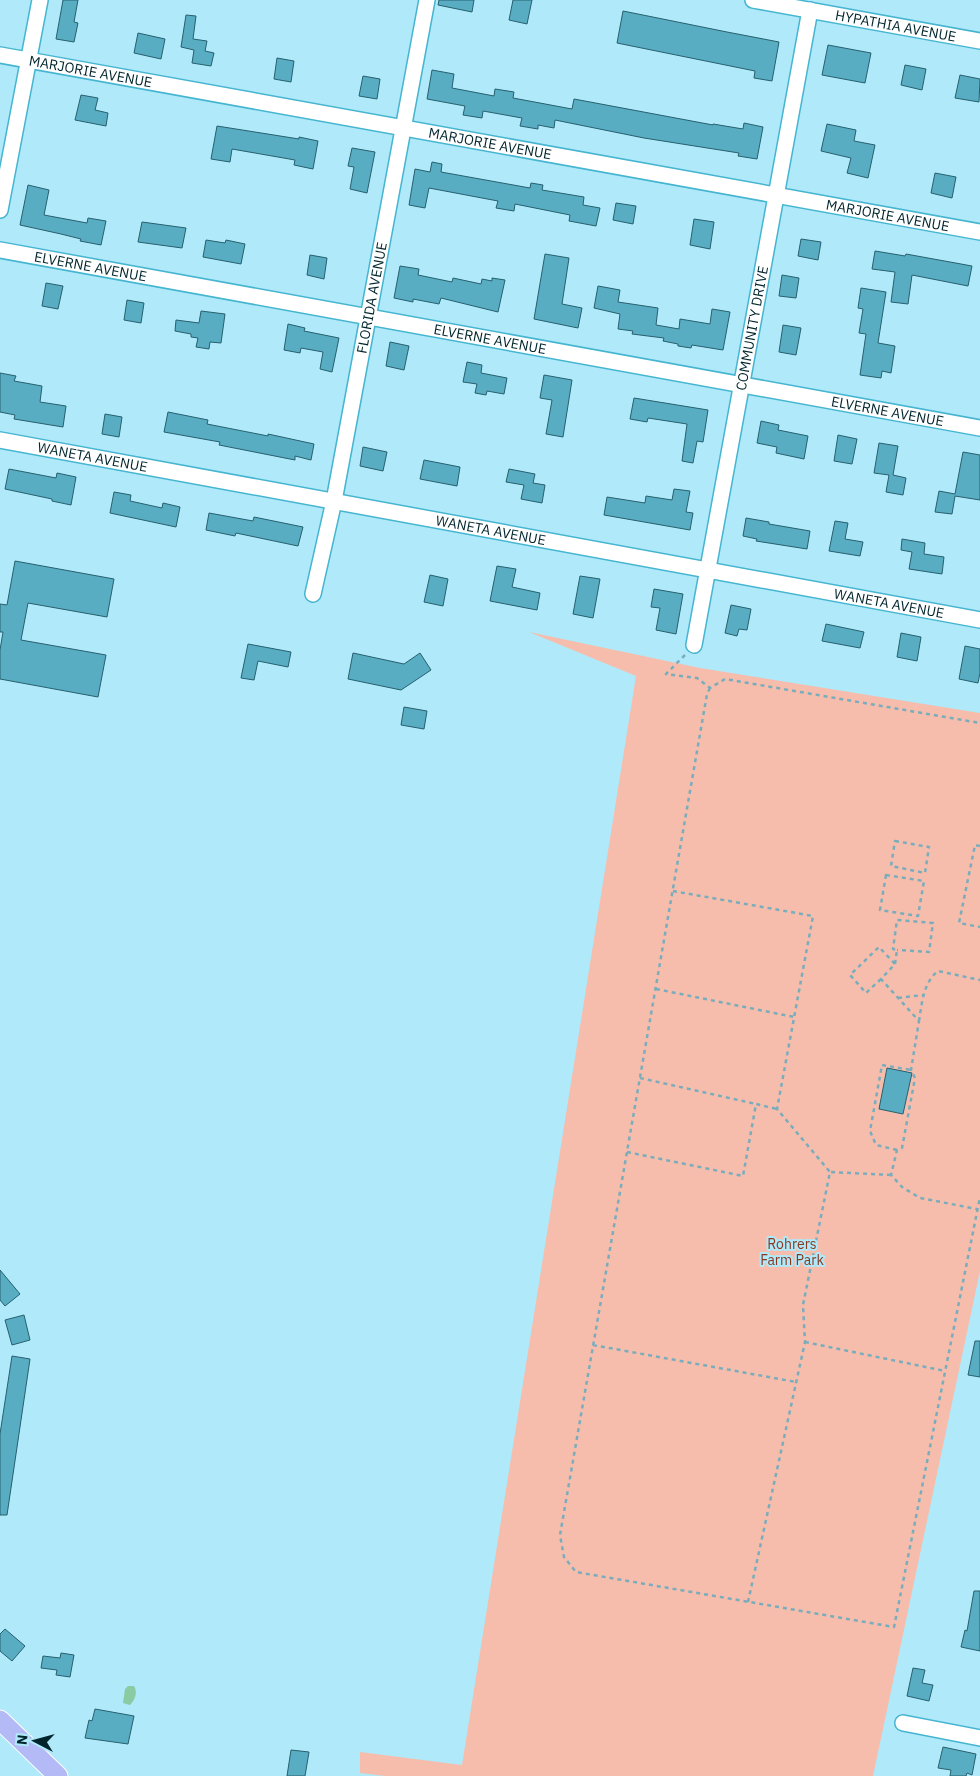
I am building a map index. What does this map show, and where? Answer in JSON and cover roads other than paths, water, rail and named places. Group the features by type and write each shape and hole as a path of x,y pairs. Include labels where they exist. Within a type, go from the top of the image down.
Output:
{"main road":[{"path":"0,1720 58,1776"}],"street":[{"path":"0,210 40,0"},
{"name":"FLORIDA AVENUE","path":"313,594 334,502 427,0"},
{"name":"HYPATHIA AVENUE","path":"753,0 980,41"},
{"name":"COMMUNITY DRIVE","path":"694,645 810,10"},
{"name":"MARJORIE AVENUE","path":"0,55 980,232"},
{"name":"ELVERNE AVENUE","path":"0,250 980,428"},
{"name":"WANETA AVENUE","path":"0,440 980,620"},
{"path":"903,1723 980,1738"}],"park label":[{"name":"Rohrers Farm Park","path":"792,1252"}]}
